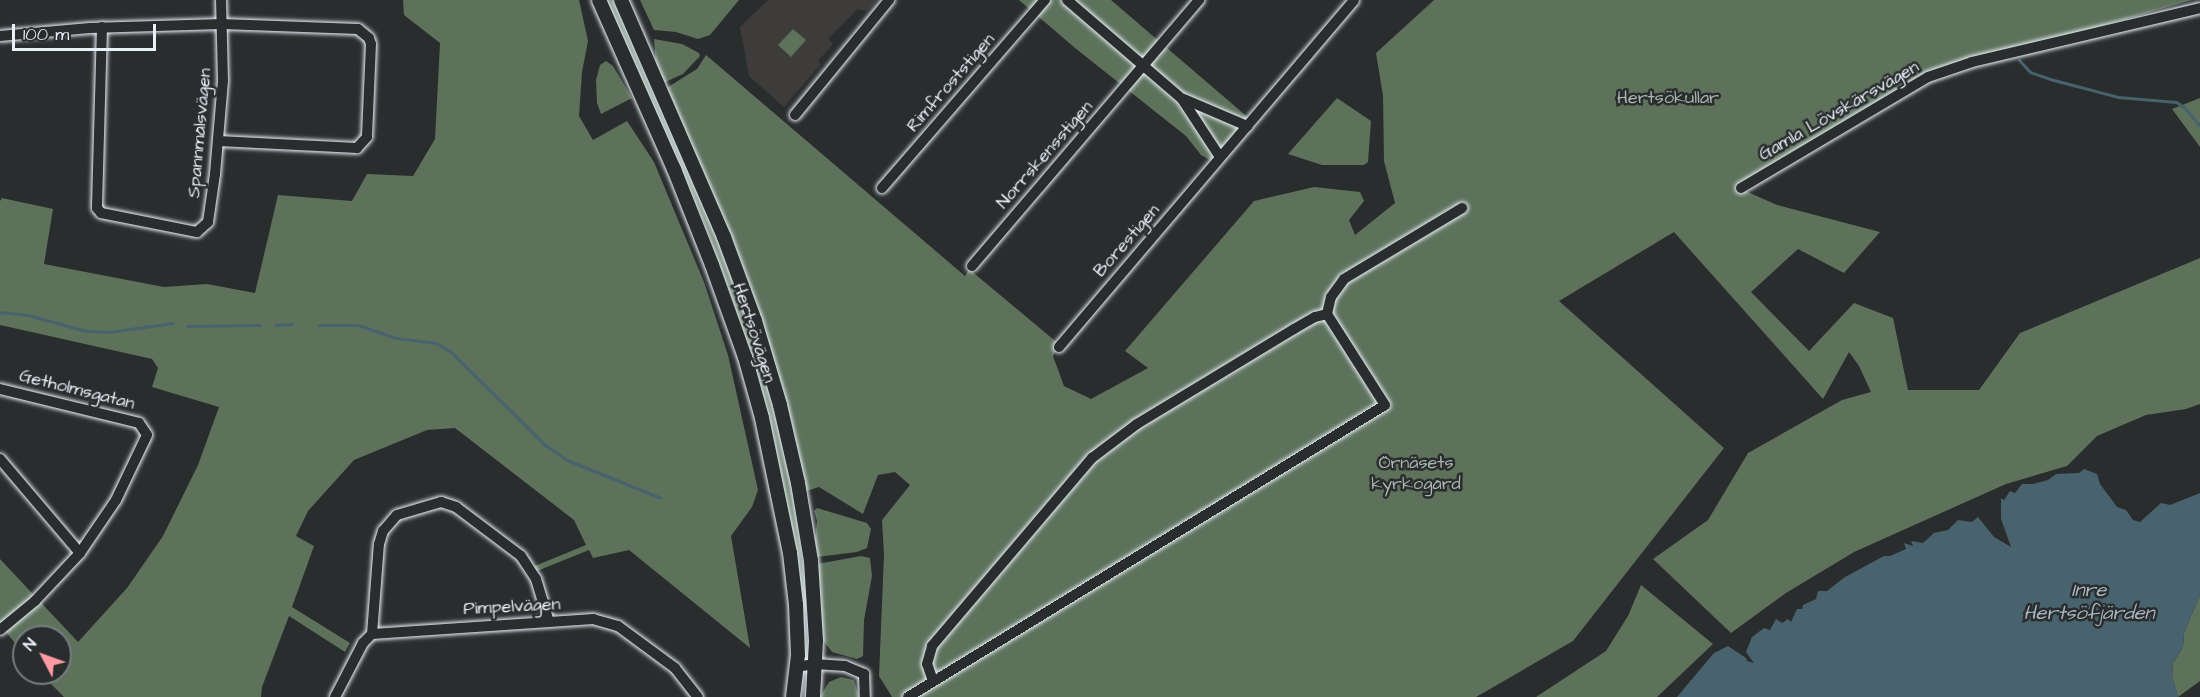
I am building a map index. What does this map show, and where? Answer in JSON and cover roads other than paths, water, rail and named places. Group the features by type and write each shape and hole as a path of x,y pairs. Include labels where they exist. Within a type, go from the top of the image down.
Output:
{"main road":[{"name":"Hertsövägen","path":"599,0 674,169 745,357 762,418 790,553 796,605 794,697"},
{"name":"Hertsövägen","path":"621,0 724,237 758,332 798,483 811,561 815,664 813,697"}],"street":[{"name":"Spannmålsvägen","path":"102,27 97,208 101,213 197,231 208,222 218,141 223,81 221,0"},
{"path":"795,115 889,0"},
{"name":"Rimfroststigen","path":"882,188 1045,0"},
{"path":"1067,0 1182,99 1220,157"},
{"name":"Norrskensstigen","path":"972,266 1199,0"},
{"name":"Borestigen","path":"1059,347 1354,0"},
{"name":"Gamla Lövskärsvägen","path":"1741,188 1928,77 1972,62 2200,8"},
{"path":"0,36 102,27 222,24 358,29 369,38 371,44 367,137 357,148 218,141"},
{"path":"1182,99 1247,126"},
{"path":"908,697 1385,405 1327,314 1331,297 1344,279 1462,208"},
{"path":"933,681 927,664 932,646 1092,458 1119,435 1146,418 1308,321 1327,314"},
{"name":"Getholmsgatan","path":"0,388 139,423 147,435 134,467 116,500 80,553 35,601 0,630"},
{"path":"0,459 80,553"},
{"path":"335,697 363,643 372,634 379,544 383,531 397,515 441,502 456,507 521,556 536,579 549,622"},
{"name":"Pimpelvägen","path":"372,634 593,619 612,623 675,668 698,697"},
{"path":"796,667 815,664 845,666 864,674 865,697"}],"water":[{"name":"Inre Hertsöfjärden","path":"2084,469 2097,474 2100,484 2117,507 2126,510 2133,520 2140,522 2161,503 2170,505 2200,493 2200,595 2184,633 2183,647 2173,663 2172,676 2178,697 1677,697 1714,653 1728,646 1747,661 1754,663 1746,652 1752,637 1764,628 1770,630 1776,619 1782,623 1788,619 1791,622 1797,609 1802,609 1803,605 1816,599 1818,591 1827,591 1845,577 1884,556 1890,556 1906,549 1904,543 1913,546 1911,541 1923,543 1934,533 1948,530 1958,520 1972,522 1978,517 1994,537 2011,547 2001,519 2001,498 2004,500 2010,491 2015,493 2022,484 2048,480 2056,474 2079,473"}],"waterway":[{"path":"2019,60 2030,72 2050,79 2118,97 2176,102 2184,107 2200,126"},
{"path":"0,312 28,315 86,331 109,332 172,323"},
{"path":"276,325 292,324"},
{"path":"187,326 260,325"},
{"path":"319,325 358,325 396,338 436,343 451,352 545,445 567,460 661,498"}],"park label":[{"name":"Hertsökullar","path":"1668,98"},
{"name":"Örnäsets kyrkogård","path":"1416,474"}]}
